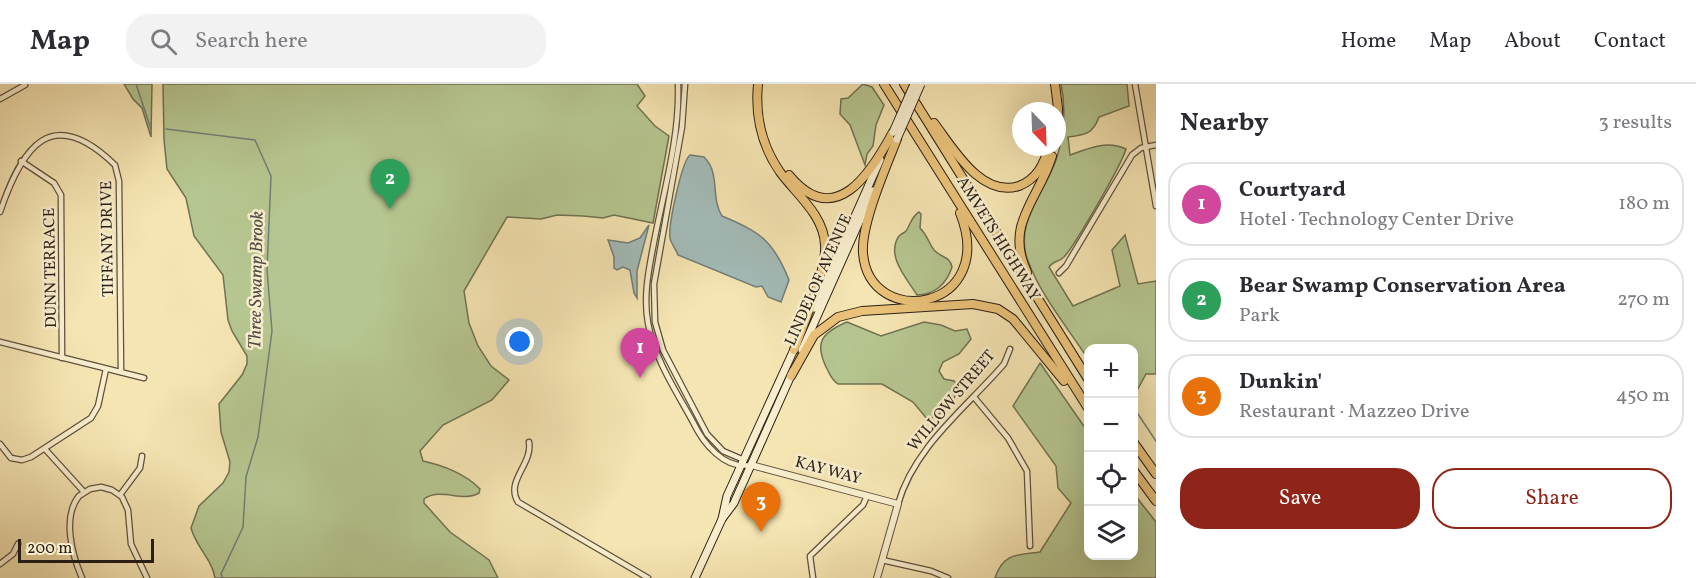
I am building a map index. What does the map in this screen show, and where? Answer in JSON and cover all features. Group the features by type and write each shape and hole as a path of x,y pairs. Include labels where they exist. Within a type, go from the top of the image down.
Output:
{"highway":[{"path":"758,84 758,116 766,146 780,171 820,224 824,235 824,260 794,350"},
{"path":"763,84 764,120 774,150 795,182 813,195 836,196 861,183 895,135"},
{"path":"878,84 909,124"},
{"name":"AMVETS HIGHWAY","path":"884,84 1084,402"},
{"path":"1049,84 1052,102"},
{"path":"1055,84 1058,102"},
{"path":"908,86 969,166 991,184 1009,187 1026,182 1042,167 1046,156"},
{"name":"AMVETS HIGHWAY","path":"908,86 1084,371"},
{"path":"895,135 873,208 863,252 867,269 876,283 900,299 926,301 942,294 959,278 965,264 968,247 965,226 934,164"},
{"path":"1052,156 1023,217 1019,244 1027,273 1059,333"},
{"path":"791,376 814,335 823,326 844,314 862,311 984,305 998,309 1019,324 1084,404"},
{"path":"1138,449 1156,474"},
{"path":"1138,476 1156,501"}],"main road":[{"name":"LINDELOF AVENUE","path":"722,519 732,486 794,350 921,84"},
{"name":"LINDELOF AVENUE","path":"722,519 751,465 895,135 908,86"},
{"path":"695,578 722,519"}],"street":[{"path":"678,84 676,119 647,283 648,322 657,352 704,442 720,457 743,462"},
{"path":"685,84 682,127 654,284 655,321 663,350 710,438 723,451 751,465"},
{"path":"1135,84 1156,206"},
{"path":"0,99 25,85"},
{"name":"TIFFANY DRIVE","path":"0,212 21,161 41,143 64,134 108,159 118,169 121,372"},
{"path":"1059,273 1066,266 1128,161 1136,151 1156,145"},
{"name":"DUNN TERRACE","path":"21,161 54,183 61,195 62,358"},
{"path":"0,342 144,378"},
{"name":"WILLOW STREET","path":"878,575 898,504 908,478 924,453 1004,364 1010,349"},
{"path":"0,444 6,455 16,460 28,459 94,415 106,369"},
{"path":"974,397 1008,438 1027,471 1030,546"},
{"path":"529,442 529,454 514,485 518,502 648,578"},
{"path":"45,449 84,492"},
{"path":"120,495 138,470 142,456"},
{"name":"KAY WAY","path":"751,465 898,504"},
{"path":"82,578 73,551 70,525 73,507 84,492 104,487 120,495 128,507 132,547 147,578"},
{"path":"813,578 810,556 863,505 867,496"},
{"path":"0,564 13,554 18,544"},
{"path":"882,560 931,571 948,578"}],"green space":[{"path":"124,84 152,84 151,137 142,108"},
{"path":"163,84 637,84 645,96 637,106 655,126 669,136 653,223 614,215 603,218 557,215 541,219 507,217 464,291 469,323 478,346 491,366 509,380 492,400 443,425 420,451 423,461 461,475 480,489 479,493 472,496 437,494 424,499 424,503 450,532 489,560 498,578 215,578 211,565 191,528 199,506 223,483 229,472 230,462 221,432 219,404 242,375 247,364 247,356 228,320 223,275 194,236 186,198 167,169"},
{"path":"863,84 872,87 884,105 876,125 873,146 867,154 865,165 850,125 840,114 841,99 848,98"},
{"path":"1061,84 1127,84 1129,106 1099,117 1088,133 1068,137 1070,155 1105,145 1126,149 1078,237 1064,257 1049,267 1073,306 1120,286 1112,250 1125,235 1138,284 1156,281 1156,374 1146,374 1138,389 1138,344 1084,344 1084,353 1040,287 1024,247 1028,221 1033,208 1057,156 1066,156 1066,102 1064,102"},
{"path":"919,212 921,214 920,228 934,250 947,259 952,267 947,278 939,287 929,293 917,295 899,267 895,244"},
{"path":"847,322 881,336 924,322 941,325 955,331 967,329 971,339 959,354 943,362 939,371 944,379 954,381 959,387 950,408 928,420 913,402 882,384 838,384 831,377 823,360 821,346 822,340 831,330"},
{"path":"1040,363 1084,426 1084,560 1138,560 1138,499 1156,522 1156,578 995,578 1002,564 1012,557 1040,552 1071,503 1058,488 1056,466 1013,406"}],"water":[{"path":"690,155 704,157 709,164 714,178 718,209 722,216 756,233 771,246 777,255 789,280 781,302 768,297 762,286 756,287 678,255 670,238 671,220 680,180"},
{"path":"649,225 637,271 637,298 630,270 623,267 617,270 614,268 614,257 608,240 628,243 640,238"}],"waterway":[{"name":"Three Swamp Brook","path":"136,84 151,129"},
{"name":"Three Swamp Brook","path":"166,129 255,140 271,176 267,270 272,331 258,437 246,477 243,527 221,574 223,578"},
{"path":"1138,414 1156,441"}],"place":[{"name":"Bear Swamp Conservation Area","path":"390,209"},
{"name":"Courtyard","path":"640,378"},
{"name":"Dunkin'","path":"761,532"}]}
